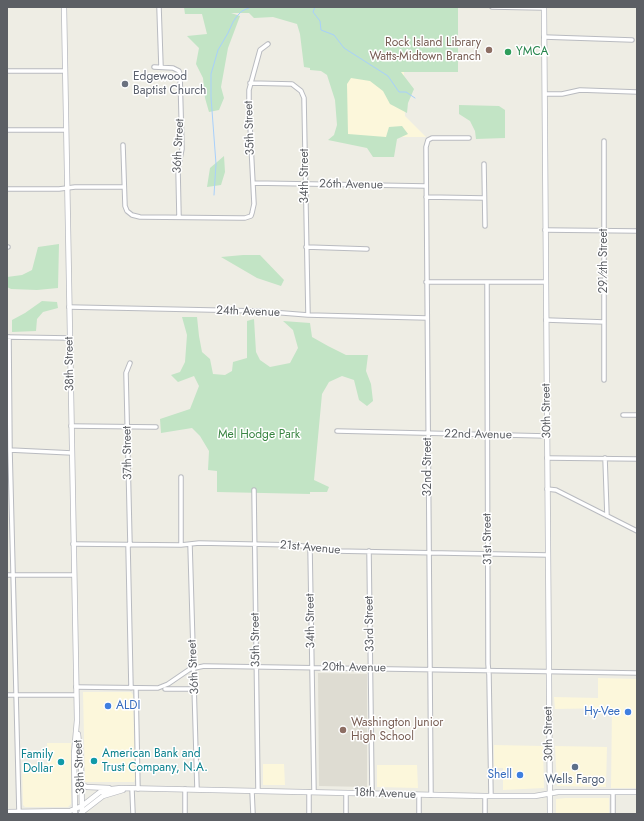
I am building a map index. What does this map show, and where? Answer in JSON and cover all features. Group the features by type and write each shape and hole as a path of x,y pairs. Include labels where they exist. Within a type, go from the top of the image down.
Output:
{"street":[{"name":"38th Street","path":"64,7 76,695 81,761 82,806 78,813"},
{"path":"159,7 161,67"},
{"path":"492,7 544,7"},
{"name":"30th Street","path":"544,7 550,814"},
{"path":"544,37 632,40"},
{"name":"35th Street","path":"179,217 245,218 251,216 253,210 253,183 249,105 250,83 260,50 268,44"},
{"name":"36th Street","path":"154,68 161,67 177,69 181,77 182,148 178,169 179,217"},
{"path":"7,71 65,71"},
{"name":"34th Street","path":"250,83 292,84 303,94 305,103 308,315"},
{"path":"545,94 562,94 580,90 637,92"},
{"path":"7,130 66,130"},
{"name":"32nd Street","path":"431,795 426,147 428,140 435,137 446,139 469,138"},
{"name":"29½th Street","path":"604,141 604,380"},
{"path":"123,145 124,206 132,215 140,217 179,217"},
{"path":"484,164 485,226"},
{"name":"26th Avenue","path":"253,183 426,186"},
{"path":"7,189 124,187"},
{"path":"426,197 484,198"},
{"path":"545,230 637,231"},
{"path":"306,247 367,248"},
{"path":"426,282 546,282"},
{"name":"31st Street","path":"487,282 491,796"},
{"name":"24th Avenue","path":"69,307 258,311 308,315 427,318"},
{"path":"546,320 604,322"},
{"path":"20,813 9,484 10,450 8,337 70,338"},
{"name":"37th Street","path":"130,363 126,373 131,688"},
{"path":"623,415 637,415"},
{"path":"71,426 128,428 156,427"},
{"name":"22nd Avenue","path":"337,431 547,436"},
{"path":"10,450 72,453"},
{"path":"547,458 637,459"},
{"path":"605,458 607,516"},
{"path":"181,476 182,545"},
{"path":"547,489 556,490 637,531"},
{"name":"35th Street","path":"254,490 258,791"},
{"name":"21st Avenue","path":"73,544 255,544 296,545 335,551 548,555"},
{"name":"36th Street","path":"190,544 197,789"},
{"name":"34th Street","path":"309,814 311,792 312,668 310,547"},
{"name":"33rd Street","path":"369,551 372,793"},
{"path":"7,575 74,575"},
{"name":"20th Avenue","path":"76,687 150,689 161,687 193,668 204,666 637,673"},
{"path":"133,814 135,789 136,688"},
{"path":"165,689 195,689"},
{"path":"7,695 76,695"},
{"name":"38th Street","path":"77,720 74,754 78,813"},
{"path":"81,782 82,785 87,787 112,789"},
{"name":"18th Avenue","path":"82,806 100,792 112,789 197,789 485,796 535,796 550,793 637,792"},
{"name":"18th Avenue","path":"7,812 78,813 109,794 135,789"},
{"path":"185,789 186,814"},
{"path":"252,791 253,814"},
{"path":"346,792 346,814"},
{"path":"613,792 613,814"},
{"path":"419,795 419,814"},
{"path":"485,796 485,814"}],"shaded area":[{"path":"346,71 404,72 405,116 426,137 345,137"},
{"name":"Washington Junior High School","path":"318,673 367,674 367,787 319,786"},
{"path":"598,678 637,679 637,788 611,788 612,708 555,709 554,697 598,698"},
{"path":"83,692 131,692 133,695 134,782 85,782"},
{"path":"47,743 71,743 71,804 68,807 25,807 23,805 22,764 48,764"},
{"path":"494,745 543,746 544,788 503,790 503,768 494,768"},
{"path":"555,746 607,747 606,787 557,786"},
{"path":"263,764 284,764 285,785 263,785"},
{"path":"377,765 417,765 418,788 377,787"},
{"path":"609,798 609,814 556,814 556,799"}],"green space":[{"path":"184,7 458,7 458,72 401,72 414,89 408,103 407,113 390,104 383,91 370,81 351,78 347,84 348,134 386,137 389,127 402,126 408,134 397,139 394,157 373,157 367,148 328,140 334,135 337,125 335,100 327,75 321,71 310,70 310,68 304,67 300,34 297,24 273,17 254,18 249,13 231,13 240,16 228,48 221,87 224,98 219,110 209,112 205,98 203,78 196,64 199,48 187,36 207,34 202,14 185,14"},
{"path":"459,105 499,106 505,110 505,138 476,139 475,131 470,121 459,114"},
{"path":"224,156 225,172 221,185 207,187 210,168"},
{"path":"59,244 58,288 37,290 11,289 7,287 7,277 22,275 32,270 38,247"},
{"path":"260,255 284,280 281,286 257,278 221,257"},
{"path":"42,301 57,302 58,308 43,312 37,319 36,331 12,332 12,320"},
{"name":"Mel Hodge Park","path":"182,317 197,317 202,352 210,359 213,374 225,375 232,371 233,362 247,358 247,321 254,319 256,352 260,360 270,367 290,363 298,348 293,330 283,321 310,323 312,337 346,355 368,355 366,371 371,384 373,401 367,406 359,400 354,380 342,376 329,382 322,394 314,480 329,487 327,492 310,492 310,494 217,492 217,471 208,470 209,451 200,436 192,428 161,433 160,419 190,409 199,386 194,376 178,382 171,375 180,372 185,362 187,335"}],"waterway":[{"path":"214,195 216,164 211,97 211,74 218,50 233,22 242,11 251,7"},
{"path":"315,7 313,12 320,21 321,30 334,35 344,48 388,76 399,92 406,92 415,98"}],"place":[{"name":"Rock Island Library Watts-Midtown Branch","path":"489,50"},
{"name":"YMCA","path":"508,52"},
{"name":"Edgewood Baptist Church","path":"125,84"},
{"name":"ALDI","path":"108,706"},
{"name":"Hy-Vee","path":"628,712"},
{"name":"Washington Junior High School","path":"343,730"},
{"name":"American Bank and Trust Company, N.A.","path":"94,761"},
{"name":"Family Dollar","path":"61,762"},
{"name":"Wells Fargo","path":"575,767"},
{"name":"Shell","path":"520,775"}]}
